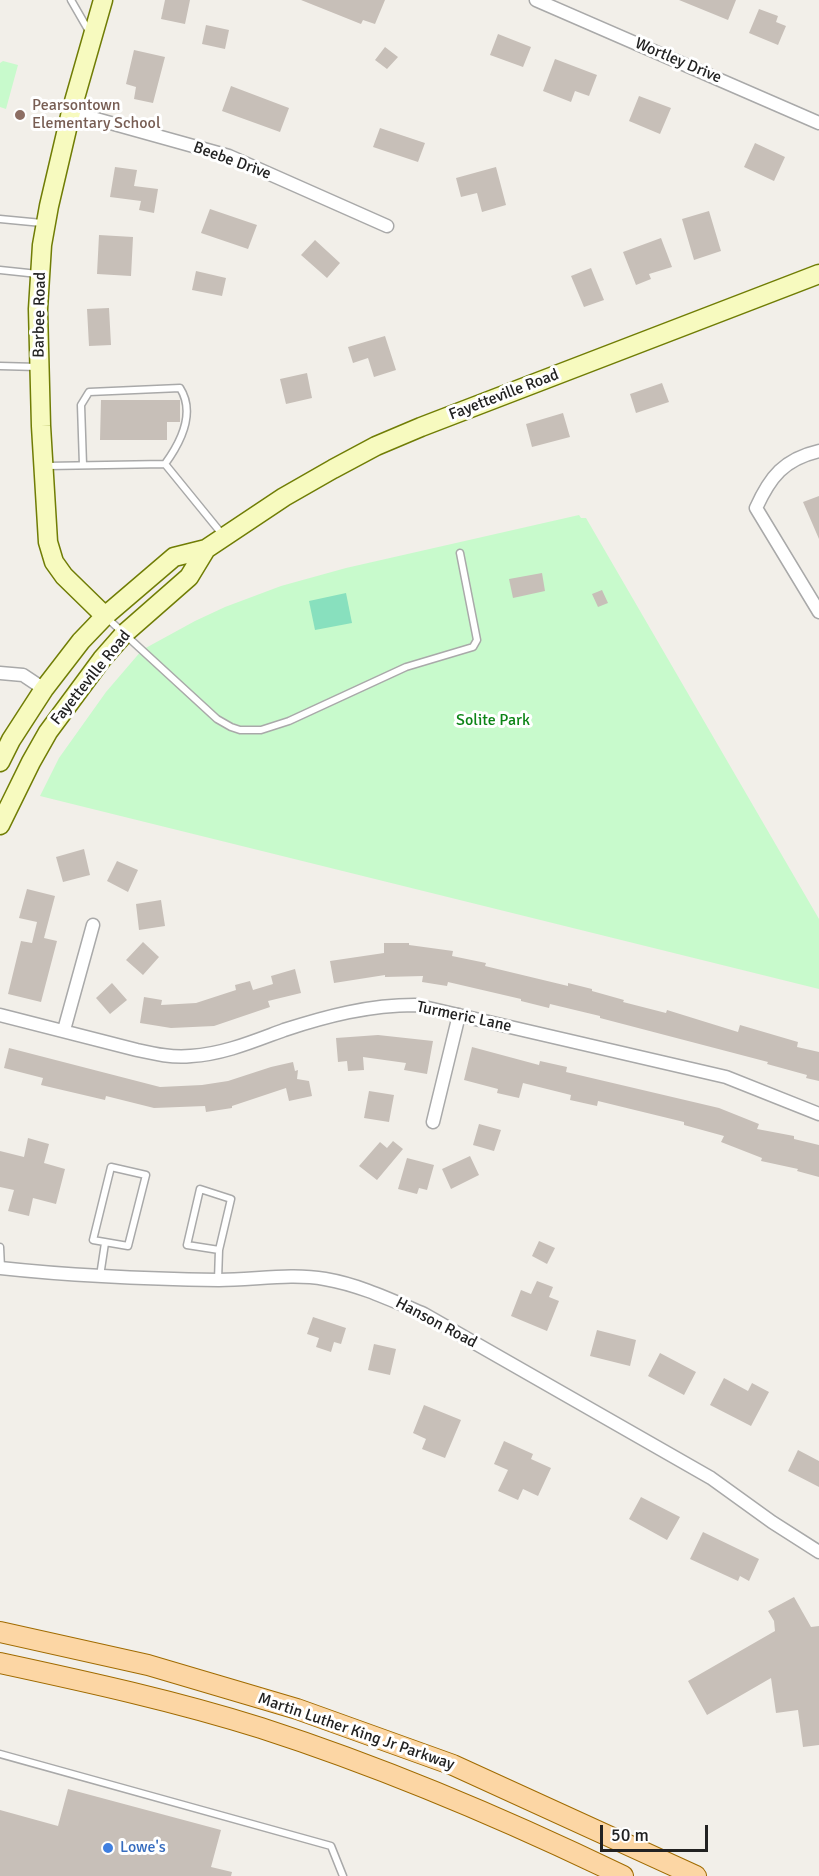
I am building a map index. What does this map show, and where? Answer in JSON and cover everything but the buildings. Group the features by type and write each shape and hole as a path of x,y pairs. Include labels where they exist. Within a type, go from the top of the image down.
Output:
{"main road":[{"name":"Barbee Road","path":"103,0 71,112 46,223 40,275 39,367 42,466 46,530 50,553 64,576 77,591 105,616"},
{"name":"Fayetteville Road","path":"0,762 11,740 44,689 81,641 105,616 174,556 206,549 284,497 376,446 819,273"},
{"name":"Fayetteville Road","path":"0,825 48,732 102,658 124,634 189,577 206,549"},
{"name":"Martin Luther King Jr Parkway","path":"0,1632 148,1665 297,1709 453,1765 696,1876"},
{"name":"Martin Luther King Jr Parkway","path":"0,1663 132,1691 194,1708 336,1754 456,1799 623,1876"}],"street":[{"name":"Wortley Drive","path":"536,0 819,123"},
{"name":"Beebe Drive","path":"71,112 229,156 387,226"},
{"path":"819,451 780,468 765,487 756,508 819,612"},
{"path":"0,673 23,675 44,689"},
{"path":"64,1030 93,925"},
{"name":"Turmeric Lane","path":"0,1015 157,1054 191,1056 232,1048 331,1016 387,1005 415,1005 726,1077 819,1114"},
{"path":"433,1122 459,1015"},
{"name":"Hanson Road","path":"1,1268 100,1276 218,1280 323,1278 374,1292 424,1314 711,1478 772,1522 819,1552"}],"lane":[{"path":"70,0 92,36"},
{"path":"0,219 46,223"},
{"path":"0,270 40,275"},
{"path":"0,366 39,367"},
{"path":"83,465 81,405 90,392 180,388 187,398 186,425 174,452 165,464"},
{"path":"165,464 224,537"},
{"path":"42,466 165,464"},
{"path":"105,616 217,719 235,728 261,730 289,721 406,667 473,647 477,640 460,553"},
{"path":"111,1167 146,1175 128,1246 105,1243 93,1240 111,1167"},
{"path":"218,1280 219,1250 231,1199 200,1189 187,1245 219,1250"},
{"path":"100,1276 105,1243"},
{"path":"0,1247 1,1268"},
{"path":"0,1755 331,1846 343,1876"}],"green space":[{"path":"3,61 18,65 6,109 0,107 0,63"},
{"name":"Solite Park","path":"579,515 581,518 586,518 819,919 819,989 40,796 59,758 106,692 142,650 195,621 281,586 346,568"},
{"path":"346,593 352,623 315,630 309,601"}],"place":[{"name":"Pearsontown Elementary School","path":"20,115"},
{"name":"Lowe's","path":"108,1848"}]}
